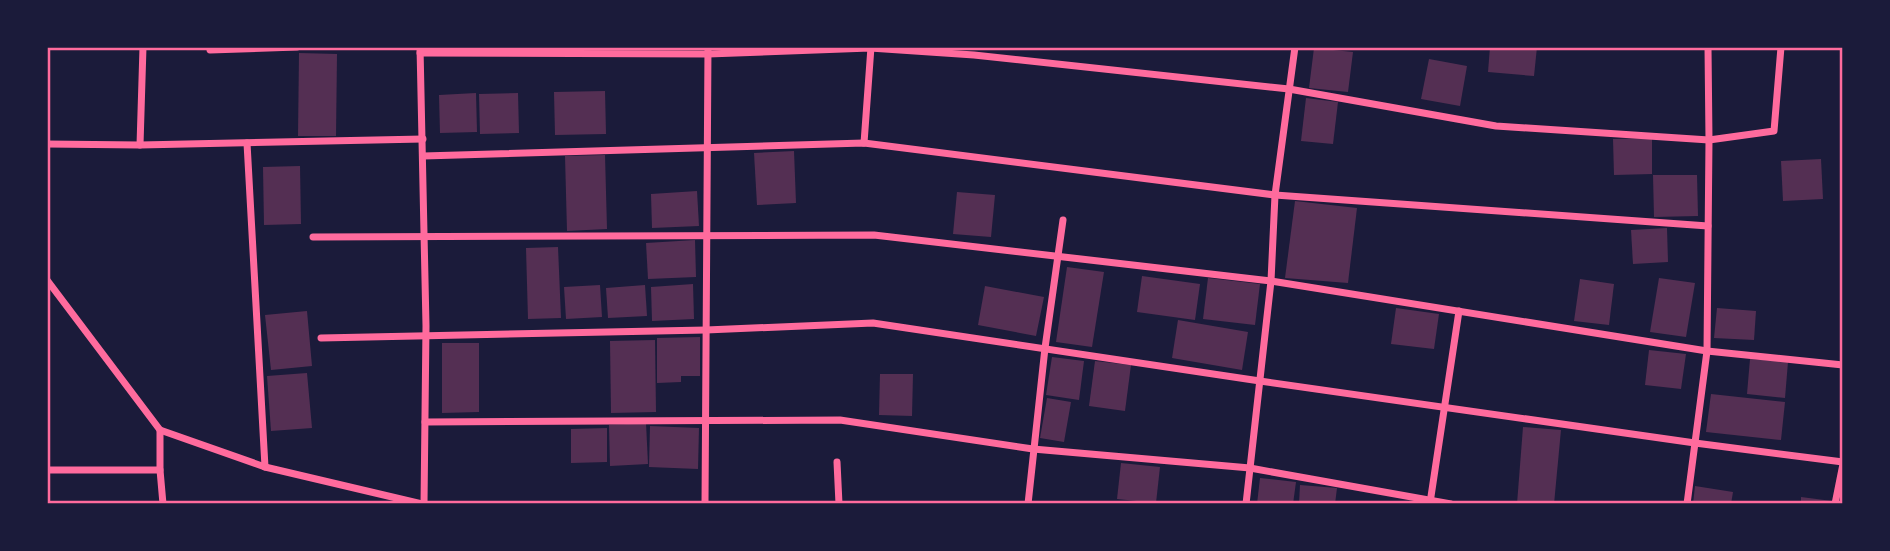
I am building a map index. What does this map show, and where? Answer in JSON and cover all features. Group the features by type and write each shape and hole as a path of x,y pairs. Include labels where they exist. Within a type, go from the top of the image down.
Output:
{"street":[{"path":"140,145 143,47"},
{"path":"210,50 297,47"},
{"path":"1246,504 1271,281 1275,195 1295,47"},
{"path":"1687,504 1707,351 1708,47"},
{"path":"47,280 160,430 265,467 423,504 425,335 423,139 419,50 871,48 975,51 1289,89 1496,126 1709,140 1774,131 1781,47"},
{"path":"864,143 871,48"},
{"path":"705,504 708,50"},
{"path":"47,144 140,145 423,139"},
{"path":"247,143 265,467"},
{"path":"423,156 864,143 1275,195 1708,226"},
{"path":"1028,504 1045,348 1063,220"},
{"path":"313,237 874,235 1271,281 1707,351 1843,365"},
{"path":"1430,502 1459,311"},
{"path":"321,338 706,330 873,323 1260,382 1843,463 1835,504"},
{"path":"425,422 840,420 1033,449 1250,468 1451,504"},
{"path":"160,430 163,504"},
{"path":"836,461 839,504"},
{"path":"47,470 160,470"}],"building":[{"path":"1490,47 1537,47 1534,76 1488,72"},
{"path":"1314,48 1353,52 1348,92 1309,88"},
{"path":"299,53 337,54 336,136 298,136"},
{"path":"1429,59 1467,66 1460,106 1421,99"},
{"path":"605,91 606,134 555,135 554,92"},
{"path":"476,93 477,132 440,133 439,95"},
{"path":"518,93 519,133 480,134 479,94"},
{"path":"1306,98 1338,102 1333,144 1301,141"},
{"path":"1652,138 1652,174 1614,175 1613,139"},
{"path":"794,151 796,203 757,205 754,153"},
{"path":"605,155 607,229 567,231 565,156"},
{"path":"1821,159 1823,199 1783,201 1781,161"},
{"path":"300,166 301,224 264,225 263,167"},
{"path":"1653,175 1697,175 1698,216 1654,217"},
{"path":"697,191 699,226 652,228 651,194"},
{"path":"957,192 995,195 991,237 953,234"},
{"path":"1295,201 1357,208 1348,283 1285,278"},
{"path":"1667,228 1668,262 1633,264 1631,230"},
{"path":"695,240 696,277 648,279 646,243"},
{"path":"558,247 561,318 528,319 526,248"},
{"path":"1067,267 1104,272 1092,347 1056,342"},
{"path":"1142,276 1200,284 1195,320 1137,312"},
{"path":"1208,278 1260,284 1255,325 1203,319"},
{"path":"1659,278 1695,283 1686,337 1650,332"},
{"path":"1580,279 1614,284 1609,325 1574,321"},
{"path":"693,284 694,319 652,321 651,287"},
{"path":"600,285 602,317 566,319 564,287"},
{"path":"645,285 647,316 608,318 606,288"},
{"path":"985,286 1044,297 1036,336 978,325"},
{"path":"1396,308 1439,314 1434,349 1391,344"},
{"path":"1717,308 1756,311 1754,340 1714,338"},
{"path":"307,311 312,366 271,370 265,315"},
{"path":"1178,320 1248,332 1242,370 1172,358"},
{"path":"700,337 700,376 681,376 681,382 657,383 657,338"},
{"path":"655,340 656,412 611,413 610,341"},
{"path":"442,343 479,343 479,412 442,413"},
{"path":"1649,350 1686,354 1681,389 1645,385"},
{"path":"1052,357 1084,361 1079,400 1046,395"},
{"path":"1750,359 1788,362 1785,398 1747,394"},
{"path":"1095,361 1131,365 1125,411 1089,406"},
{"path":"307,373 312,428 271,431 267,376"},
{"path":"880,374 913,374 912,416 879,415"},
{"path":"1711,394 1785,402 1781,440 1706,432"},
{"path":"1047,398 1071,402 1064,442 1040,438"},
{"path":"646,423 648,464 610,466 609,425"},
{"path":"650,426 699,428 698,469 649,467"},
{"path":"1523,427 1561,430 1554,504 1517,504"},
{"path":"607,428 607,462 571,463 571,429"},
{"path":"1121,463 1160,467 1156,503 1117,499"},
{"path":"1260,478 1296,482 1293,504 1257,504"},
{"path":"1300,485 1337,488 1335,504 1299,504"},
{"path":"1695,486 1733,492 1731,504 1693,504"},
{"path":"1801,497 1832,501 1832,504 1801,504"}]}
